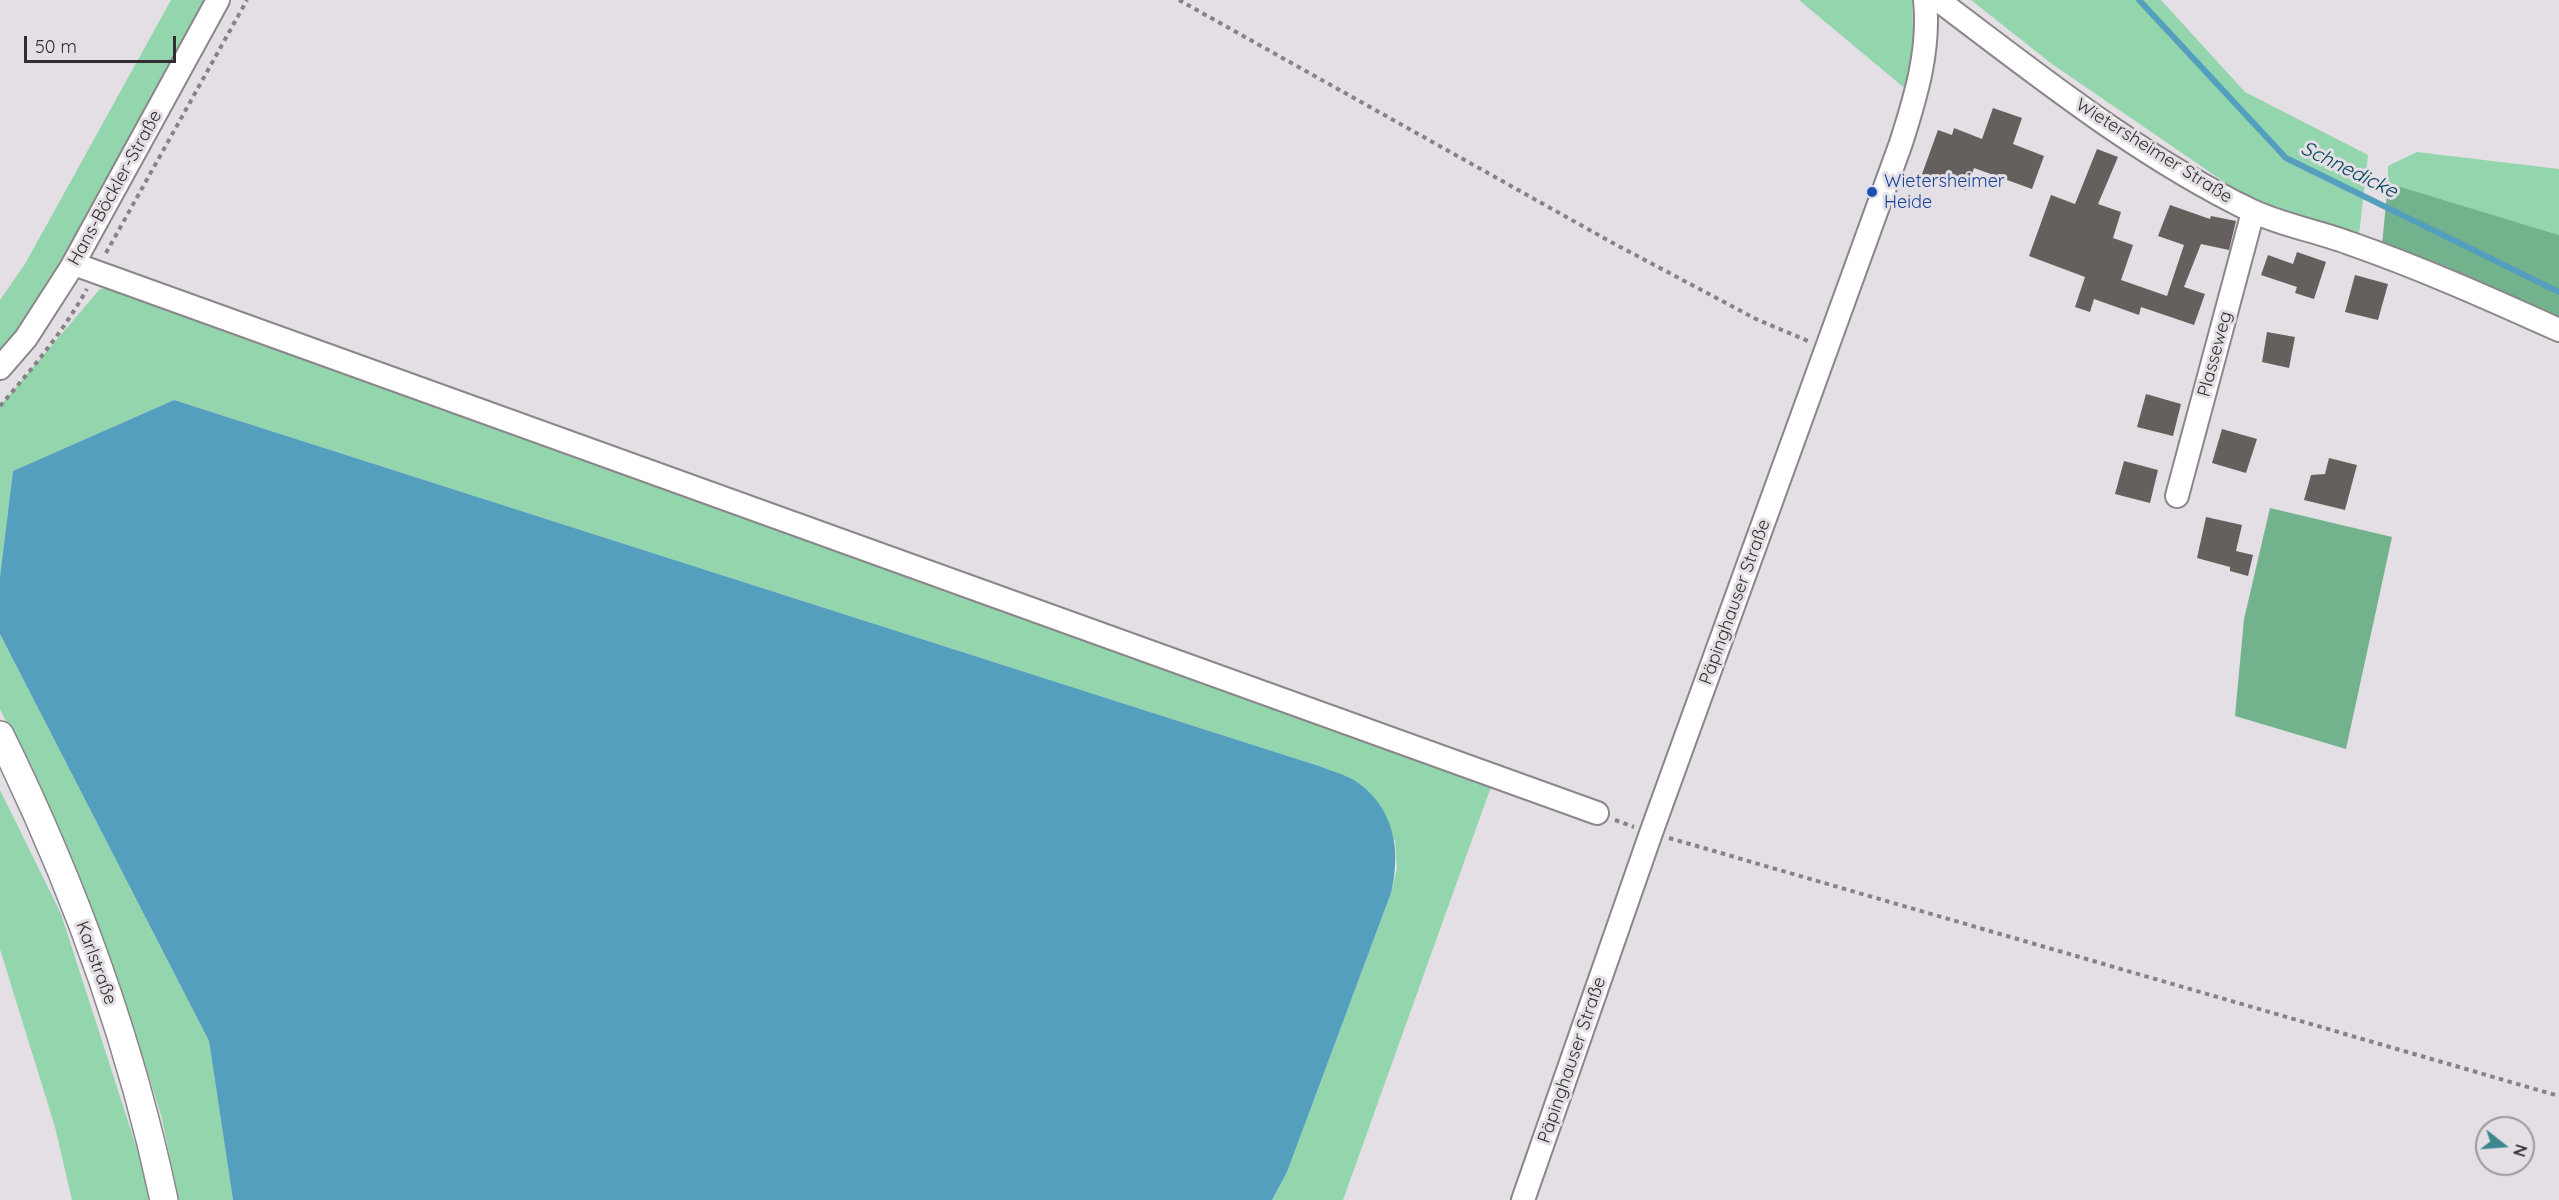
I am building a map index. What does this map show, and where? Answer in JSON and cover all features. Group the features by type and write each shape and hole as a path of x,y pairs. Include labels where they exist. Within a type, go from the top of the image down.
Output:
{"street":[{"name":"Hans-Böckler-Straße","path":"0,368 26,338 74,264 218,0"},
{"name":"Päpinghauser Straße","path":"1523,1200 1651,833 1914,104 1924,54 1927,25 1925,0"},
{"name":"Wietersheimer Straße","path":"1938,0 2111,128 2177,170 2253,212 2350,243 2459,286 2559,330"},
{"name":"Plasseweg","path":"2177,496 2253,212"},
{"path":"74,264 1597,813"},
{"name":"Karlstraße","path":"0,735 27,789 72,897 117,1020 152,1142 164,1200"}],"path":[{"path":"1179,0 1611,242 1756,319 1826,349"},
{"path":"1597,813 1651,833 2559,1096"}],"green space":[{"path":"171,0 206,0 49,286 0,353 0,300 25,264"},
{"path":"1799,0 1912,0 1914,59 1908,91"},
{"path":"1971,0 2161,0 2245,92 2368,155 2359,235 2258,205 2052,64"},
{"path":"2417,152 2559,169 2559,235 2388,183 2388,166"},
{"path":"2388,183 2559,235 2559,321 2382,245"},
{"path":"112,287 1492,784 1343,1200 1272,1200 1287,1172 1391,893 1397,868 1395,841 1357,782 1322,767 174,400 13,471 0,577 0,406 100,289"},
{"path":"2270,508 2392,537 2346,749 2235,716 2244,619"},
{"path":"0,634 209,1041 233,1200 179,1200 161,1115 120,985 38,786 0,709"},
{"path":"0,790 61,914 145,1174 149,1200 72,1200 55,1127 0,949"}],"water":[{"path":"174,400 1322,767 1357,782 1380,805 1392,832 1395,862 1391,893 1287,1172 1272,1200 233,1200 209,1041 0,634 0,577 13,471"}],"building":[{"path":"1993,108 2022,118 2013,144 2044,156 2032,189 1974,168 1966,190 1922,174 1938,130 1952,135 1954,128 1982,139"},
{"path":"2097,149 2118,157 2098,204 2121,212 2113,238 2133,245 2121,280 2167,296 2184,245 2158,236 2170,205 2210,219 2211,216 2236,221 2229,250 2201,244 2184,287 2205,294 2194,325 2141,307 2139,315 2094,299 2090,312 2075,307 2085,277 2029,256 2051,195 2075,204"},
{"path":"2297,252 2326,262 2314,299 2295,293 2297,287 2261,275 2268,255 2293,264"},
{"path":"2355,275 2388,284 2378,320 2345,312"},
{"path":"2267,332 2295,337 2289,368 2262,362"},
{"path":"2146,394 2181,404 2173,436 2137,427"},
{"path":"2222,429 2257,439 2246,473 2212,463"},
{"path":"2329,458 2357,465 2345,510 2304,500 2311,475 2325,474"},
{"path":"2124,461 2158,470 2150,503 2115,494"},
{"path":"2206,517 2242,525 2236,551 2253,555 2248,576 2230,571 2230,567 2197,558"}],"waterway":[{"name":"Schnedicke","path":"2139,0 2286,158 2559,292"}],"place":[{"name":"Wietersheimer Heide","path":"1872,192"}]}
